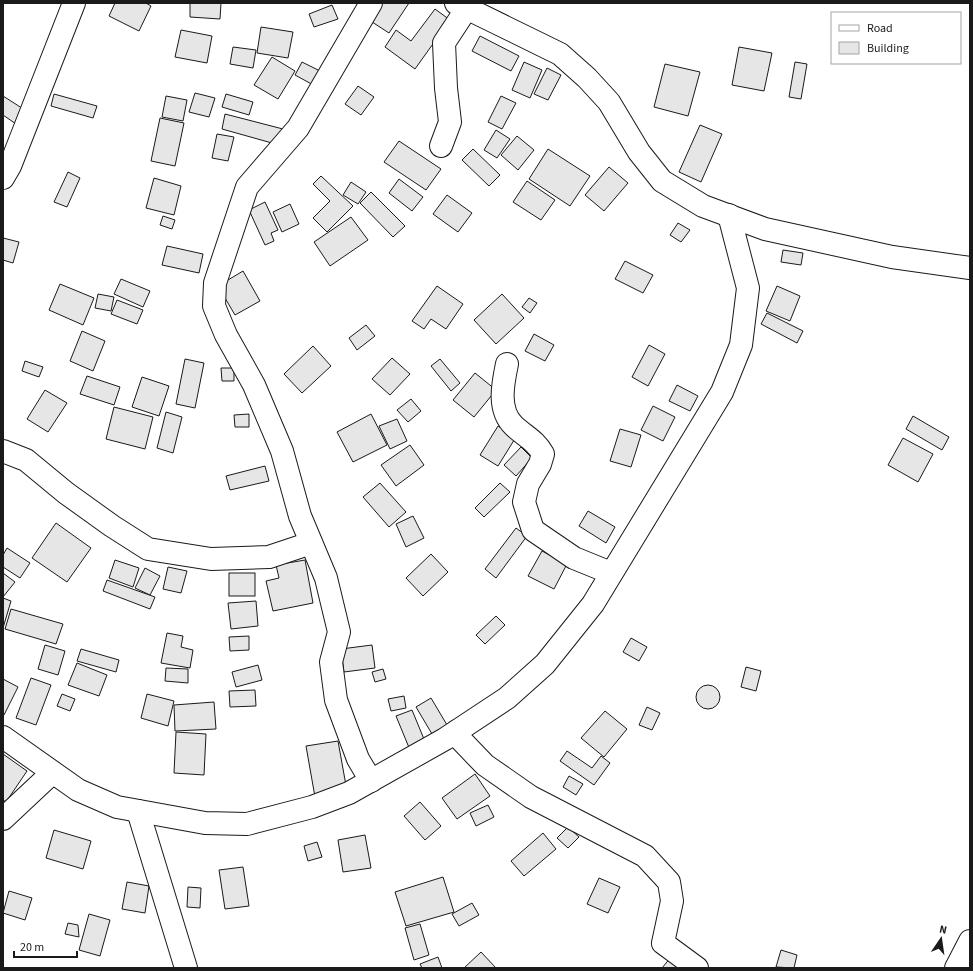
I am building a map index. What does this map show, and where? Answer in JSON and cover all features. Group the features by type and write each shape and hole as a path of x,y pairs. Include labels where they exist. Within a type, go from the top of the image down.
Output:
{"street":[{"path":"3,178 10,166 74,3"},
{"path":"371,781 358,759 336,700 330,662 339,632 326,578 300,516 282,451 254,385 226,335 214,306 215,283 247,187 298,128 372,3"},
{"path":"441,146 450,122 446,88 444,43 462,6 560,54 587,78 609,102 639,152 662,181 703,206 764,229 892,257 970,268"},
{"path":"3,737 78,790 117,806 205,823 246,824 312,807 349,793 457,731 508,698 544,664 593,604 722,392 742,346 748,288 729,215"},
{"path":"507,364 503,388 504,408 513,425 537,444 543,454 540,464 528,484 524,502 533,530 574,558 611,573"},
{"path":"3,451 26,460 66,493 148,549 211,559 269,557 311,543"},
{"path":"457,731 461,740 486,765 530,797 645,856 669,882 672,901 663,943 697,968"},
{"path":"3,819 52,773"},
{"path":"138,811 186,968"},
{"path":"956,968 970,941"}],"building":[{"path":"115,3 146,3 151,6 139,31 109,16"},
{"path":"190,3 221,3 220,19 190,17"},
{"path":"379,3 409,3 389,33 369,20"},
{"path":"332,5 338,19 314,27 309,14"},
{"path":"435,9 450,20 415,69 385,47 396,30 411,41"},
{"path":"261,27 293,32 288,58 257,53"},
{"path":"181,30 212,36 207,63 175,57"},
{"path":"480,36 519,56 511,71 472,51"},
{"path":"233,47 256,50 253,68 230,64"},
{"path":"739,47 772,53 764,91 732,85"},
{"path":"272,57 295,71 278,99 254,85"},
{"path":"302,62 324,73 317,87 295,75"},
{"path":"524,62 542,70 530,98 512,90"},
{"path":"795,62 807,64 801,99 789,97"},
{"path":"665,64 700,72 688,116 654,107"},
{"path":"547,68 561,75 548,100 534,94"},
{"path":"358,86 374,97 361,115 345,104"},
{"path":"195,93 215,98 209,117 189,112"},
{"path":"54,94 97,106 93,118 51,106"},
{"path":"226,94 253,102 249,115 222,107"},
{"path":"3,96 25,110 16,124 3,115"},
{"path":"166,96 187,100 183,121 162,117"},
{"path":"501,96 516,103 502,129 488,122"},
{"path":"225,114 283,129 279,145 222,129"},
{"path":"160,118 184,123 175,166 151,161"},
{"path":"700,125 722,134 701,182 679,172"},
{"path":"496,130 510,139 497,158 484,150"},
{"path":"217,134 234,137 228,161 212,158"},
{"path":"517,136 534,150 518,170 501,155"},
{"path":"399,141 441,169 426,190 384,162"},
{"path":"473,149 500,175 489,186 462,160"},
{"path":"548,149 590,176 570,206 529,179"},
{"path":"609,167 628,183 604,211 585,195"},
{"path":"68,172 80,178 67,207 54,202"},
{"path":"321,176 353,206 327,232 313,218 330,201 313,184"},
{"path":"154,178 181,186 174,215 146,208"},
{"path":"399,179 423,197 412,211 389,193"},
{"path":"527,181 555,200 541,220 513,202"},
{"path":"351,182 366,192 358,204 343,195"},
{"path":"371,192 405,226 393,237 360,203"},
{"path":"447,195 472,213 458,232 433,214"},
{"path":"265,202 278,230 271,233 274,241 265,245 249,210"},
{"path":"290,204 299,224 282,232 273,212"},
{"path":"163,216 175,220 172,229 160,225"},
{"path":"351,217 368,240 330,266 314,242"},
{"path":"678,223 690,230 681,242 670,235"},
{"path":"3,238 19,242 13,263 3,260"},
{"path":"167,246 203,254 199,273 162,265"},
{"path":"783,250 803,253 801,265 781,262"},
{"path":"625,261 653,275 643,293 615,279"},
{"path":"243,271 260,301 235,315 218,286"},
{"path":"121,279 150,291 143,307 114,294"},
{"path":"60,284 94,298 83,325 49,310"},
{"path":"437,286 463,304 446,329 431,319 424,329 412,321"},
{"path":"777,286 800,296 790,321 766,311"},
{"path":"98,294 114,297 111,311 95,308"},
{"path":"502,294 524,318 496,344 474,320"},
{"path":"529,298 537,303 530,313 522,307"},
{"path":"117,300 143,310 137,324 111,314"},
{"path":"767,313 803,331 797,343 761,324"},
{"path":"366,325 375,336 357,350 349,338"},
{"path":"82,331 105,341 93,371 70,361"},
{"path":"534,334 554,345 545,361 525,351"},
{"path":"649,345 665,354 648,386 632,377"},
{"path":"313,346 331,366 302,393 284,374"},
{"path":"392,358 410,374 390,395 372,379"},
{"path":"185,359 204,363 195,408 176,404"},
{"path":"440,359 460,383 451,391 431,366"},
{"path":"25,361 43,367 39,377 22,371"},
{"path":"221,368 234,368 234,381 222,381"},
{"path":"475,373 496,390 474,417 453,400"},
{"path":"87,376 120,387 114,405 80,394"},
{"path":"142,377 169,386 159,416 132,407"},
{"path":"677,385 698,396 690,411 669,401"},
{"path":"45,390 67,403 48,432 27,419"},
{"path":"411,399 421,411 408,422 397,410"},
{"path":"653,406 675,417 663,441 641,430"},
{"path":"114,407 153,417 145,449 106,439"},
{"path":"166,412 182,417 173,453 157,448"},
{"path":"249,414 249,427 235,427 234,415"},
{"path":"371,414 387,445 353,462 337,432"},
{"path":"913,416 949,437 942,450 906,429"},
{"path":"397,419 407,441 390,449 379,426"},
{"path":"498,426 516,437 498,466 480,455"},
{"path":"620,429 641,435 631,467 610,461"},
{"path":"903,438 933,454 918,482 888,465"},
{"path":"410,445 424,465 396,486 381,465"},
{"path":"521,447 532,458 516,476 504,465"},
{"path":"265,466 269,481 230,490 226,476"},
{"path":"380,483 406,512 389,527 363,497"},
{"path":"500,483 510,492 484,517 475,508"},
{"path":"588,511 615,527 606,543 579,526"},
{"path":"413,516 424,538 406,547 396,524"},
{"path":"56,523 91,548 67,582 32,558"},
{"path":"516,528 527,536 496,578 485,569"},
{"path":"7,548 30,563 20,578 3,567 3,555"},
{"path":"542,551 567,564 554,589 528,576"},
{"path":"431,554 448,572 423,596 406,578"},
{"path":"115,560 139,568 133,587 109,578"},
{"path":"305,560 313,603 273,611 266,581 279,578 276,565"},
{"path":"168,567 187,571 181,593 163,589"},
{"path":"145,568 160,576 150,595 135,588"},
{"path":"3,573 15,582 3,597"},
{"path":"229,573 255,573 255,596 229,596"},
{"path":"107,580 155,597 150,609 103,591"},
{"path":"3,598 11,601 3,628"},
{"path":"256,601 258,626 231,629 228,603"},
{"path":"11,609 63,624 56,644 5,629"},
{"path":"496,616 505,625 485,644 476,635"},
{"path":"167,633 183,636 181,647 193,650 190,668 161,663"},
{"path":"249,636 249,650 230,651 229,637"},
{"path":"631,638 647,647 639,661 623,652"},
{"path":"45,645 65,651 58,675 38,669"},
{"path":"372,645 375,668 344,672 341,649"},
{"path":"81,649 119,660 116,672 77,661"},
{"path":"77,663 107,675 99,696 68,685"},
{"path":"258,665 262,680 236,687 232,672"},
{"path":"746,667 761,671 756,691 741,687"},
{"path":"166,668 188,669 188,683 165,681"},
{"path":"383,669 386,679 375,682 372,672"},
{"path":"31,678 51,685 36,725 16,718"},
{"path":"3,679 18,687 4,715 3,714"},
{"path":"708,685 716,689 720,697 716,705 708,709 700,705 696,697 700,689"},
{"path":"255,690 256,706 230,707 229,691"},
{"path":"62,694 75,699 70,711 57,706"},
{"path":"147,694 174,701 168,726 141,718"},
{"path":"404,696 406,708 391,711 388,699"},
{"path":"431,698 450,730 435,739 416,707"},
{"path":"214,702 216,729 175,731 174,705"},
{"path":"647,707 660,713 652,730 639,725"},
{"path":"412,710 426,744 410,750 396,716"},
{"path":"605,711 627,729 604,757 581,738"},
{"path":"176,732 206,734 204,775 174,773"},
{"path":"338,741 347,791 315,797 306,746"},
{"path":"567,751 592,768 601,756 610,763 594,785 560,761"},
{"path":"3,754 27,771 6,802 3,800"},
{"path":"475,774 490,796 457,819 442,798"},
{"path":"569,776 583,784 576,795 563,787"},
{"path":"420,802 441,826 425,840 404,816"},
{"path":"488,805 494,817 476,826 470,813"},
{"path":"568,827 579,837 568,848 557,838"},
{"path":"54,830 91,841 83,869 46,858"},
{"path":"543,833 556,849 524,876 511,861"},
{"path":"365,835 371,868 343,872 338,840"},
{"path":"317,842 322,857 308,861 304,846"},
{"path":"243,867 249,906 225,909 219,870"},
{"path":"443,877 454,912 406,926 395,892"},
{"path":"599,878 620,887 608,913 587,904"},
{"path":"127,882 149,886 145,913 122,909"},
{"path":"188,887 201,888 200,908 187,907"},
{"path":"9,891 32,898 25,920 3,913"},
{"path":"472,903 479,915 459,926 452,914"},
{"path":"89,914 110,920 100,956 79,950"},
{"path":"68,923 78,925 79,937 65,934"},
{"path":"420,924 429,955 414,960 405,928"},
{"path":"781,950 797,955 794,968 776,967"},
{"path":"481,952 496,968 464,968"},
{"path":"438,957 442,968 422,968 420,964"},
{"path":"671,957 686,968 662,968"}]}
